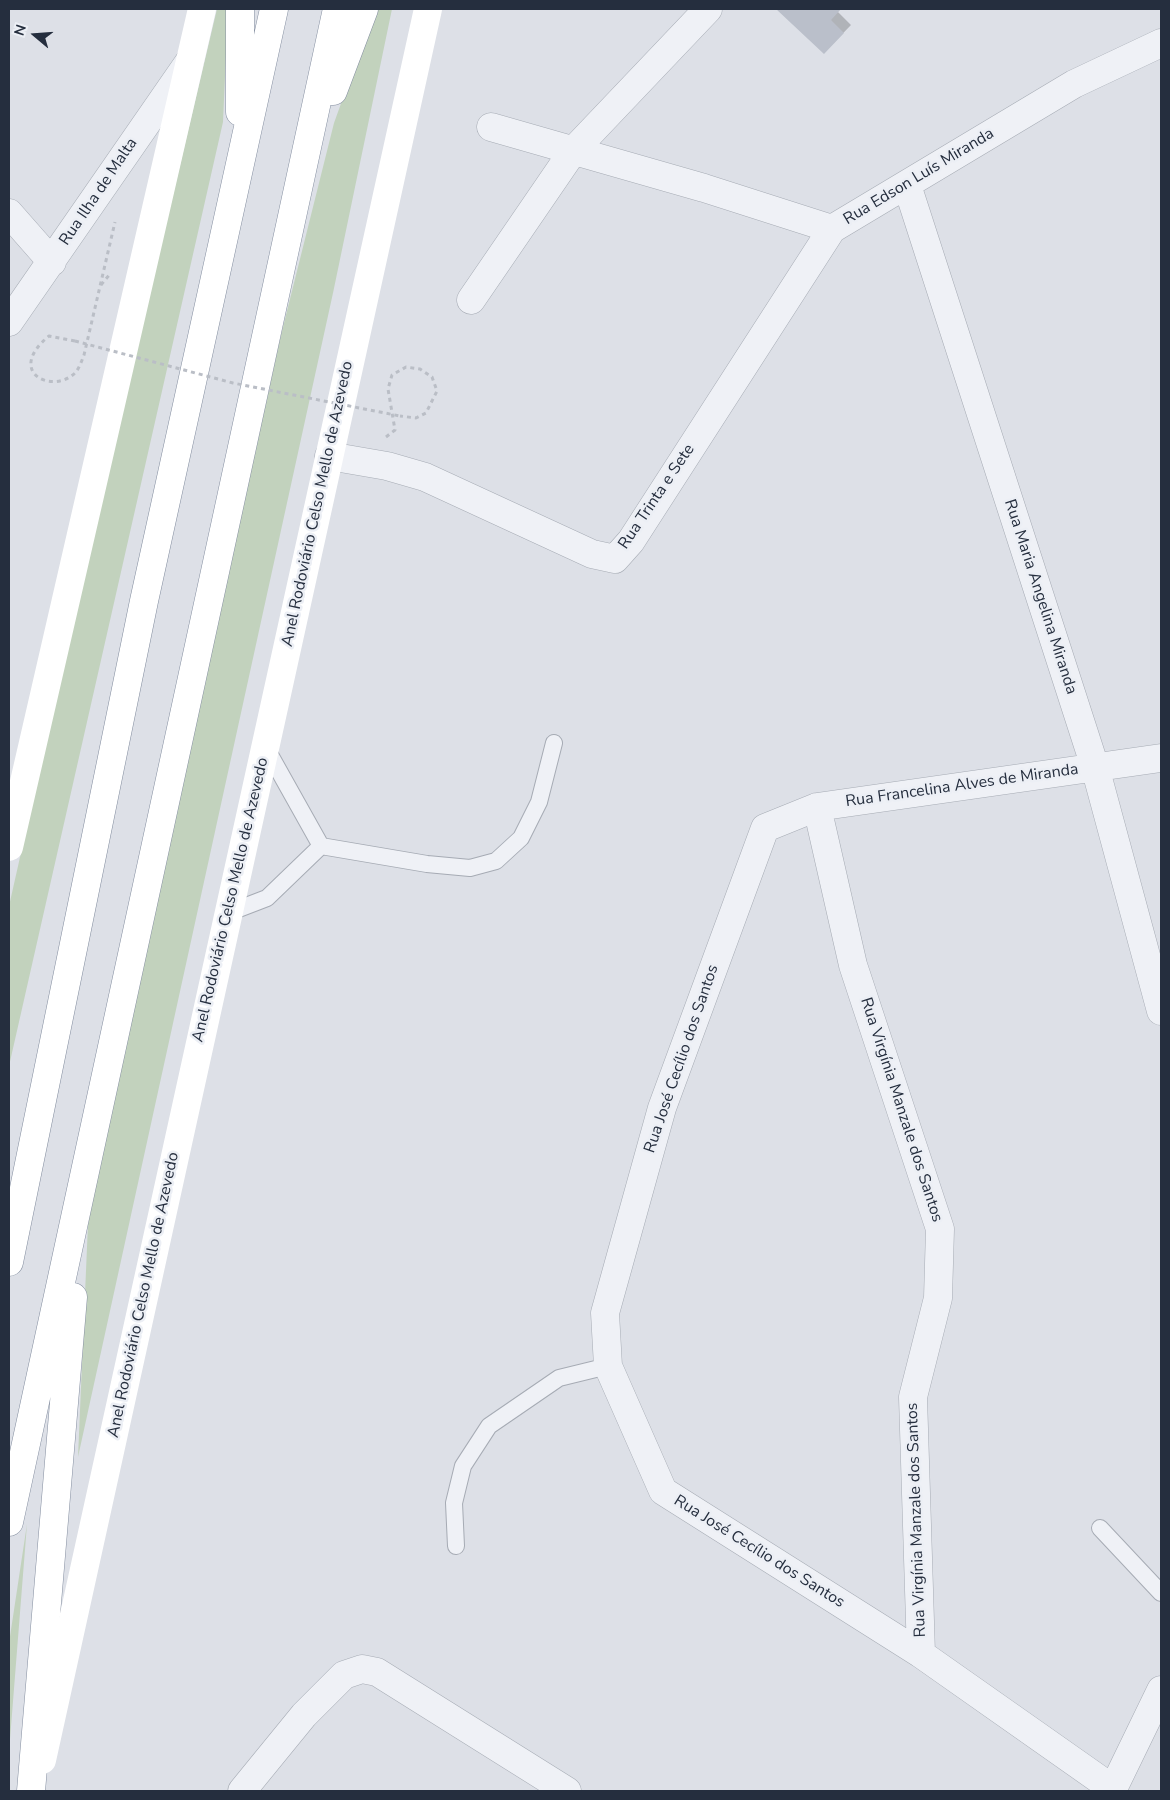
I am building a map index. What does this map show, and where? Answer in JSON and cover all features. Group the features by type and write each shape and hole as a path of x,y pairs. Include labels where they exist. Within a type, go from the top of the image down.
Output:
{"main road":[{"path":"9,847 202,9"},
{"path":"240,9 240,165"},
{"path":"9,1262 144,601 274,9"},
{"path":"9,1522 296,189 337,9"},
{"path":"296,189 364,9"},
{"name":"Anel Rodoviário Celso Mello de Azevedo","path":"36,1791 428,9"},
{"path":"31,1791 82,1189"}],"street":[{"path":"471,300 573,151 708,9"},
{"name":"Rua Edson Luís Miranda","path":"491,126 704,188 832,228 1074,84 1161,43"},
{"name":"Rua Ilha de Malta","path":"9,322 189,62"},
{"name":"Rua Maria Angelina Miranda","path":"907,185 1095,767 1161,1012"},
{"path":"9,213 52,262"},
{"name":"Rua Trinta e Sete","path":"329,456 387,466 426,477 592,554 615,559 631,541 832,228"},
{"name":"Rua Francelina Alves de Miranda","path":"765,828 818,807 1161,758"},
{"name":"Rua Virgínia Manzale dos Santos","path":"818,807 853,965 940,1229 938,1298 912,1397 921,1654"},
{"name":"Rua José Cecílio dos Santos","path":"765,828 662,1108 605,1313 608,1366 662,1491 921,1654 1113,1790"},
{"path":"242,1791 317,1702 344,1675 362,1669 377,1672 567,1791"},
{"path":"1113,1790 1161,1690"}],"lane":[{"path":"321,846 427,864 470,868 496,861 521,838 525,831 539,802 554,743"},
{"path":"265,746 321,846"},
{"path":"228,913 267,898 321,846"},
{"path":"456,1546 454,1503 463,1466 490,1426 559,1378 608,1366"},
{"path":"1100,1528 1161,1592"}],"path":[{"path":"117,213 84,355 76,372 68,377 49,381 40,379 32,372 30,359 37,346 49,336 75,341 233,383 400,416 416,418 426,413 437,391 432,376 420,369 406,366 392,375 388,389 395,430 381,442"}],"green space":[{"path":"217,9 228,9 223,122 9,1066 9,906 99,507"},
{"path":"375,9 392,9 333,293 78,1457 88,1224 96,1177 280,339 334,123"},
{"path":"27,1524 9,1752 9,1643"}],"building":[{"path":"776,9 841,9 831,20 844,33 824,54"}]}
